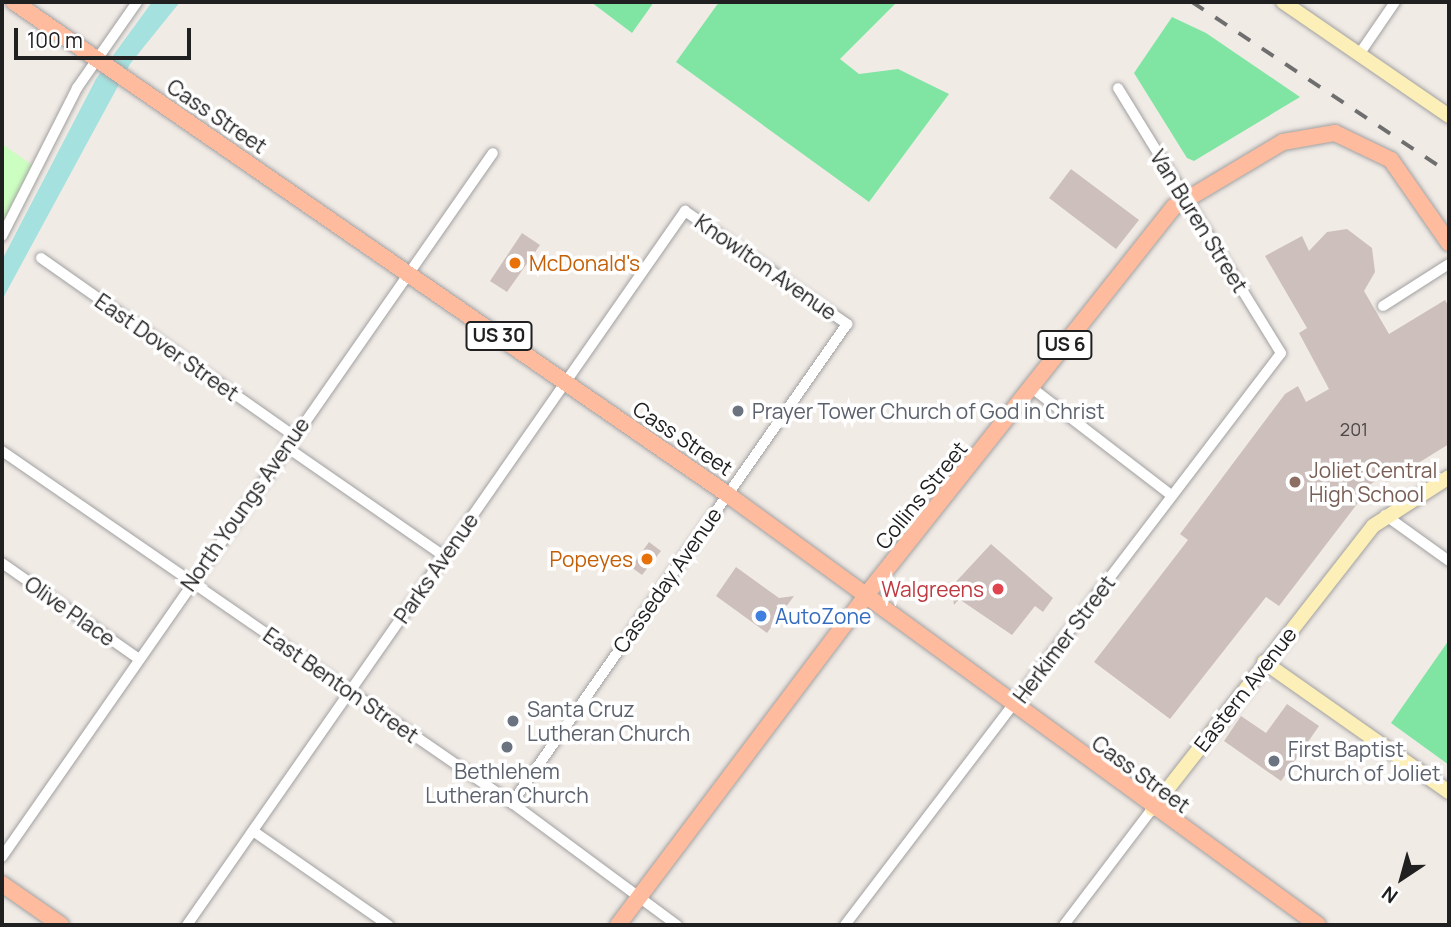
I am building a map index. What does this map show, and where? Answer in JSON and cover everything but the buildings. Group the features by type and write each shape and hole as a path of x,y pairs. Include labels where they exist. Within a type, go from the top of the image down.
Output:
{"main road":[{"name":"Cass Street","path":"14,2 727,494 867,594 1152,809 1318,925"},
{"name":"Collins Street","path":"618,925 867,594 1164,218 1185,199 1297,136 1335,133 1379,151 1403,172 1449,243"},
{"path":"2,884 61,925"}],"street":[{"path":"2,233 96,58 137,2"},
{"path":"1283,2 1449,116"},
{"path":"1360,53 1395,2"},
{"name":"Van Buren Street","path":"1118,88 1281,353"},
{"name":"North Youngs Avenue","path":"2,857 405,272 492,153"},
{"name":"Knowlton Avenue","path":"685,211 847,324"},
{"name":"Parks Avenue","path":"187,925 685,211"},
{"name":"East Dover Street","path":"41,258 293,435"},
{"path":"1383,306 1449,264"},
{"name":"Casseday Avenue","path":"512,803 847,324"},
{"name":"Herkimer Street","path":"845,925 1281,353"},
{"path":"1032,388 1171,495"},
{"path":"285,446 443,556"},
{"name":"East Benton Street","path":"2,451 512,803 677,925"},
{"name":"Eastern Avenue","path":"1064,925 1264,662 1385,515 1449,477"},
{"path":"1385,515 1449,561"},
{"name":"Olive Place","path":"2,563 139,659"},
{"path":"1264,662 1449,792"},
{"path":"253,831 388,925"}],"green space":[{"path":"591,2 654,2 632,33"},
{"path":"719,2 897,2 840,59 859,74 898,69 949,94 869,202 676,62"},
{"path":"1172,17 1206,33 1300,97 1194,161 1187,158 1134,73"},
{"path":"2,144 35,167 2,228"},
{"path":"1449,640 1449,765 1391,723"}],"water":[{"path":"152,2 180,2 130,64 2,300 2,260 96,79"}],"railway":[{"path":"1192,2 1449,173"}],"place":[{"name":"McDonald's","path":"515,263"},
{"name":"Prayer Tower Church of God in Christ","path":"738,411"},
{"name":"Joliet Central High School","path":"1295,482"},
{"name":"Popeyes","path":"647,559"},
{"name":"Walgreens","path":"998,589"},
{"name":"AutoZone","path":"761,616"},
{"name":"Santa Cruz Lutheran Church","path":"513,721"},
{"name":"Bethlehem Lutheran Church","path":"507,747"},
{"name":"First Baptist Church of Joliet","path":"1274,761"}]}
